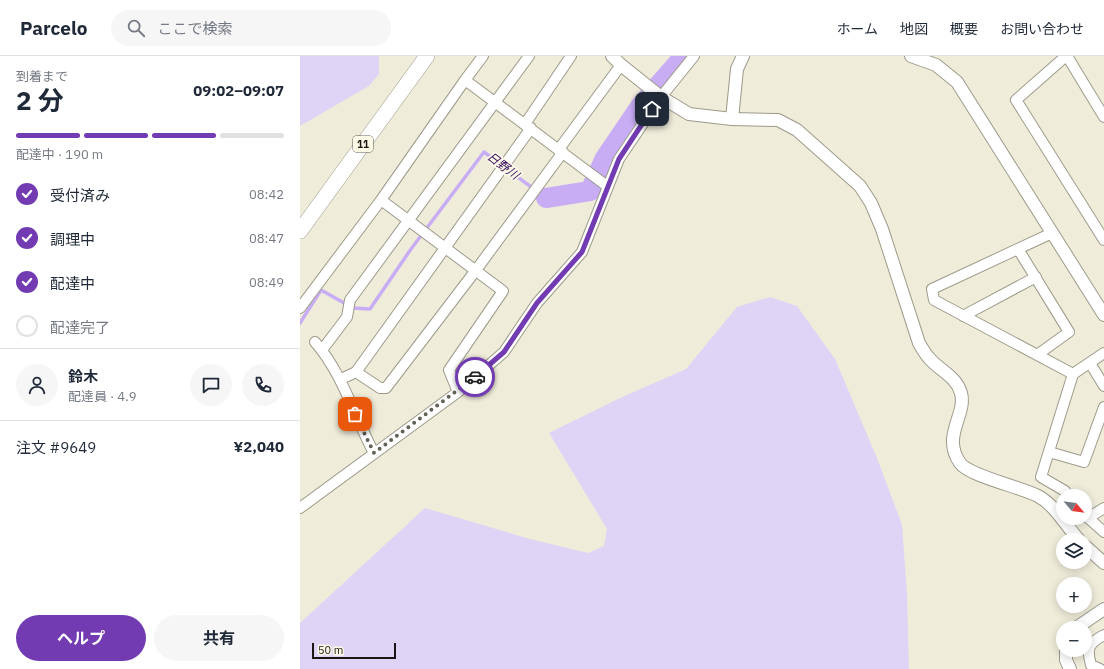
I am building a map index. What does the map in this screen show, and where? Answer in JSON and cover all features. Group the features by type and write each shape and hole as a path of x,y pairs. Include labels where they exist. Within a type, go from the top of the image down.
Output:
{"main road":[{"name":"11","path":"300,231 427,56"}],"street":[{"path":"300,308 380,200 483,56"},
{"path":"322,350 347,317 350,300 529,56"},
{"path":"341,379 356,372 528,126 572,56"},
{"path":"612,56 661,97 689,114 732,119 778,120 797,130 860,186 871,203 882,229 919,343 929,358 956,381 961,395 953,431 953,449 961,464 971,472 1038,496 1052,506 1073,533"},
{"path":"300,508 458,392 504,352 537,303 582,252 619,159 661,97 694,56"},
{"path":"732,119 737,69 743,56"},
{"path":"911,56 936,65 956,82 1104,315"},
{"path":"1102,234 1016,100 1066,56 1104,117"},
{"path":"356,372 380,388 386,388 476,270 621,65"},
{"path":"465,80 607,186"},
{"path":"380,200 503,291 449,370 458,392"},
{"path":"1052,233 932,289 934,300 1073,374"},
{"path":"1018,249 1069,332 1038,355"},
{"path":"963,316 1036,277"},
{"path":"315,342 341,379 359,425 374,453"},
{"path":"1062,489 1041,477 1073,374 1104,353"},
{"path":"1090,363 1104,386"},
{"path":"1049,452 1084,462 1104,407"},
{"path":"1092,514 1104,508"},
{"path":"1092,521 1104,532"},
{"path":"1092,552 1104,563"},
{"path":"1086,621 1104,609"},
{"path":"1100,669 1091,665 1088,653 1090,644 1104,635"},
{"path":"1066,657 1070,669"}],"shaded area":[{"path":"300,56 379,56 379,74 369,86 300,126"},
{"path":"770,297 797,306 835,359 877,458 902,525 907,594 909,669 300,669 300,623 425,508 530,539 588,553 604,546 607,529 549,433 620,398 686,369 737,307"}],"waterway":[{"name":"日野川","path":"546,198 590,191 605,158 641,105 684,56"},
{"name":"日野川","path":"300,323 321,290 353,308 370,309 411,249 484,152 546,198"}],"way so far":[{"path":"355,414 359,425 374,453 458,392 475,377"}],"route":[{"path":"475,377 504,352 537,303 582,252 619,159 652,109"}]}
